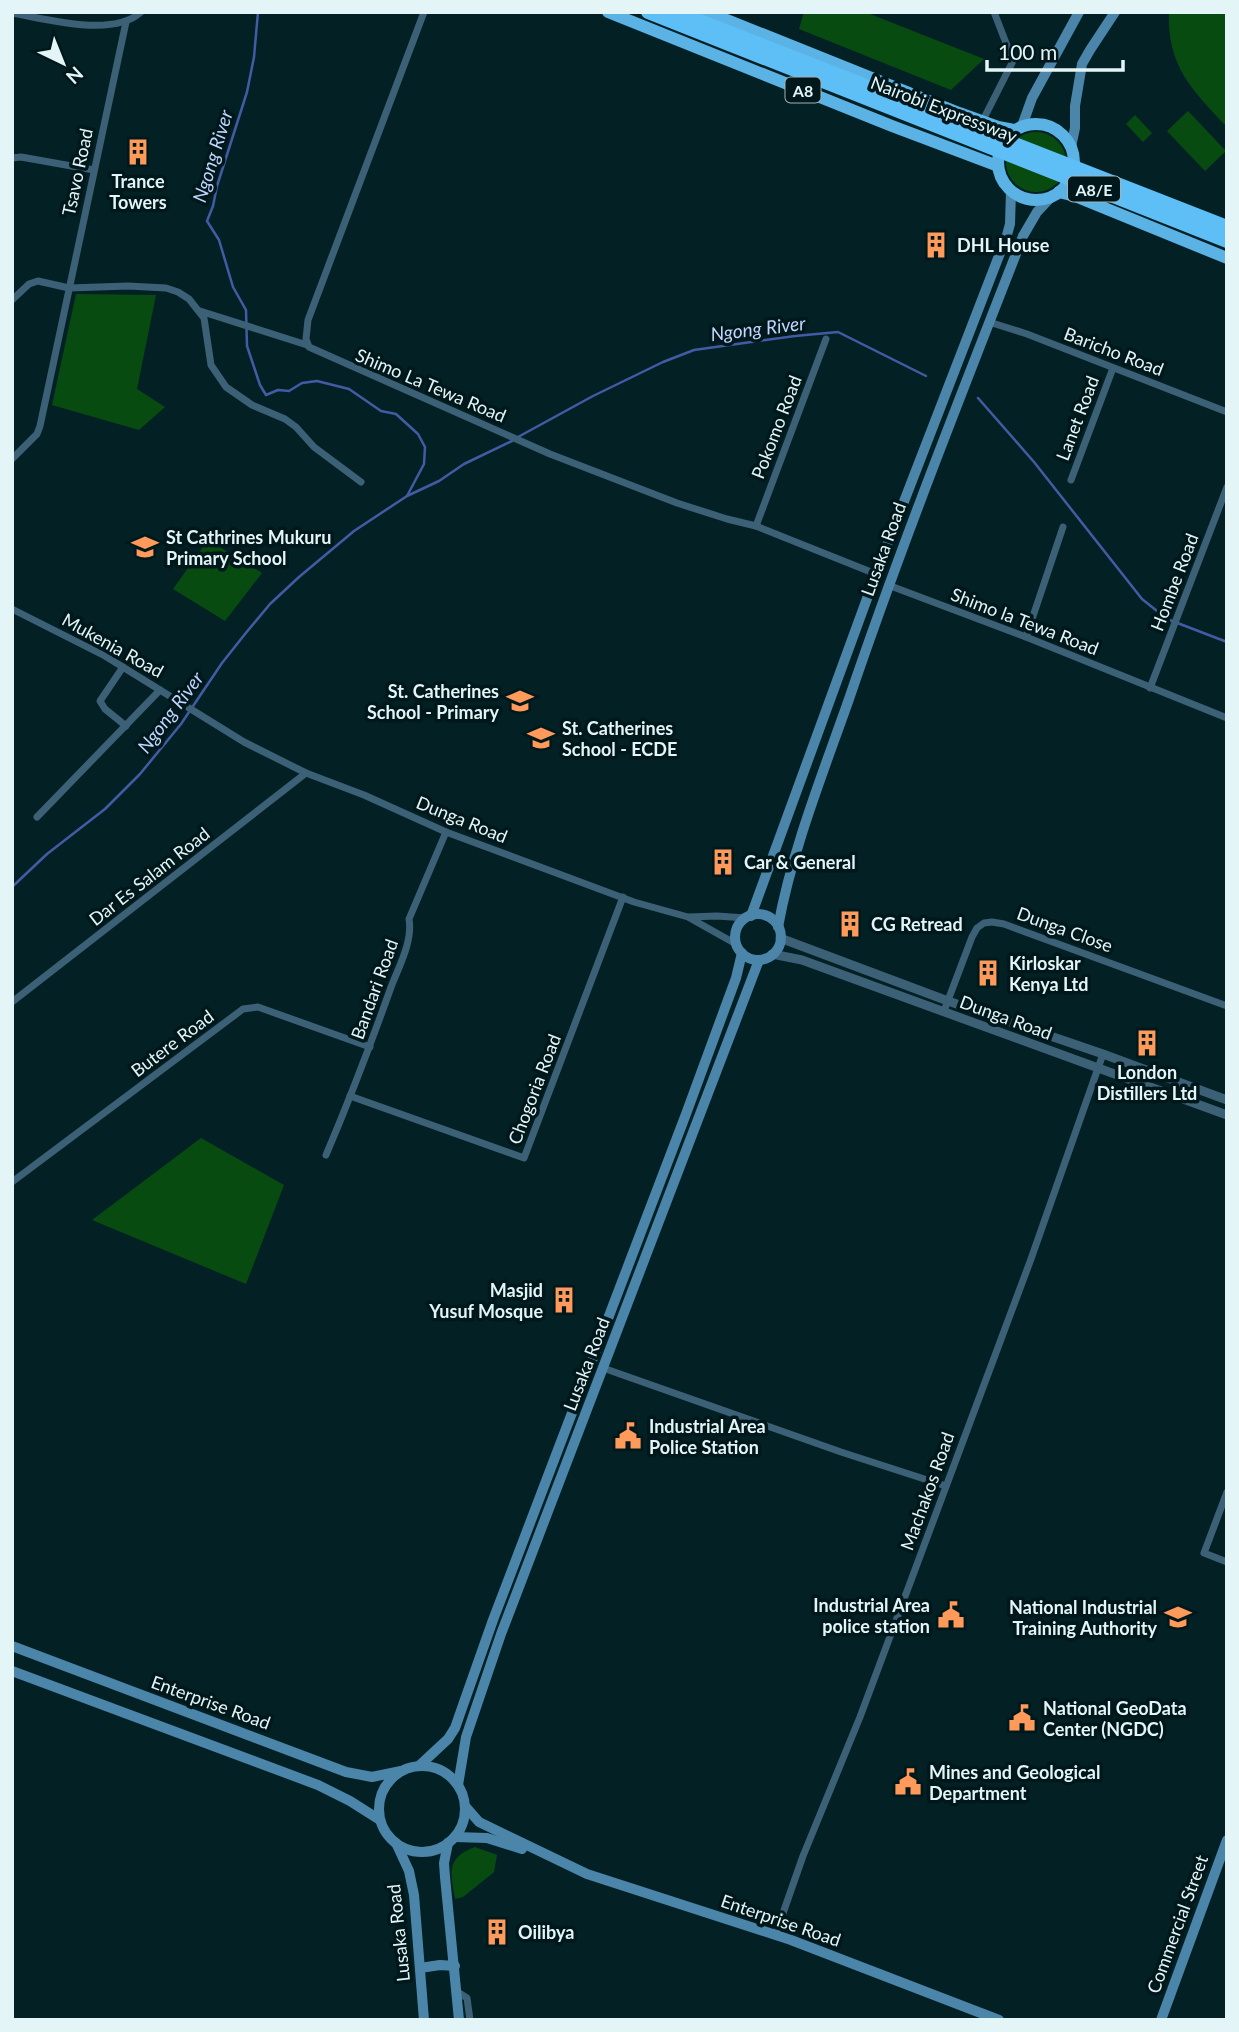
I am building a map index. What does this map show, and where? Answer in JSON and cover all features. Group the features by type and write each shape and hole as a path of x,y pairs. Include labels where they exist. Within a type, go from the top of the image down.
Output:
{"highway":[{"name":"A8","path":"608,12 998,166"},
{"name":"Nairobi Expressway","path":"648,12 1227,241"},
{"name":"Nairobi Expressway","path":"677,12 1227,227"},
{"name":"A8","path":"707,12 999,127 1018,128 1033,123 1045,124 1065,137 1072,152 1095,170 1227,222"},
{"path":"1018,128 1001,145 998,166 1002,179 1011,191 1020,197 1041,200 1055,194 1070,178 1072,152"},
{"path":"1055,194 1075,196 1227,258"}],"main road":[{"path":"1018,128 1079,12"},
{"path":"1072,152 1075,106 1082,64 1115,12"},
{"name":"Lusaka Road","path":"748,917 876,574 1007,235 1011,191"},
{"name":"Lusaka Road","path":"779,933 790,871 888,585 1023,236 1037,212 1055,194"},
{"path":"748,917 768,917 779,933 777,949 759,960 751,959 739,948 737,929 748,917"},
{"name":"Lusaka Road","path":"420,1765 448,1739 463,1708 493,1620 736,978 739,948"},
{"name":"Lusaka Road","path":"458,1785 466,1737 501,1633 759,960"},
{"name":"Enterprise Road","path":"12,1646 346,1772 372,1777 401,1771"},
{"path":"12,1671 318,1785 380,1820"},
{"path":"420,1765 442,1770 458,1785 463,1795 465,1806 461,1828 451,1840 438,1849 417,1852 397,1845 386,1834 378,1809 380,1798 384,1787 401,1771 420,1765"},
{"name":"Enterprise Road","path":"465,1806 479,1822 587,1874 791,1940 999,2020"},
{"name":"Enterprise Road","path":"451,1840 487,1838 551,1857"},
{"path":"451,1840 444,1863 459,2020"},
{"name":"Commercial Street","path":"1161,2020 1227,1840"},
{"name":"Lusaka Road","path":"397,1845 412,1883 424,2020"},
{"path":"420,1968 455,1966"}],"street":[{"path":"12,13 103,26 126,22 141,12"},
{"path":"307,345 308,320 424,12"},
{"path":"983,120 1013,61 994,12"},
{"name":"Tsavo Road","path":"12,459 37,434 40,426 126,22"},
{"path":"12,158 21,157 94,170"},
{"name":"Shimo La Tewa Road","path":"12,300 29,284 38,281 69,288 166,288 189,299 200,312 307,345 311,350 550,454 677,503 756,526 876,574"},
{"path":"200,312 204,318 211,365 226,387 251,405 285,419 314,447 361,482"},
{"name":"Baricho Road","path":"989,321 1227,412"},
{"name":"Pokomo Road","path":"756,526 826,340"},
{"name":"Lanet Road","path":"1071,480 1113,368"},
{"name":"Hombe Road","path":"1150,688 1227,487"},
{"path":"1026,637 1063,527"},
{"name":"Shimo la Tewa Road","path":"888,585 1227,718"},
{"name":"Mukenia Road","path":"12,609 123,667 244,742 306,773"},
{"path":"123,667 100,701 115,719 126,726"},
{"path":"37,817 160,690"},
{"name":"Dunga Road","path":"306,773 364,795 446,832 688,918 739,948"},
{"name":"Dar Es Salam Road","path":"12,1002 306,773"},
{"name":"Bandari Road","path":"326,1155 370,1047 411,931 409,919 446,832"},
{"name":"Chogoria Road","path":"351,1096 524,1158 623,897"},
{"name":"Dunga Road","path":"688,918 748,917"},
{"name":"Dunga Close","path":"944,1012 976,928 992,922 1027,931 1227,1006"},
{"name":"Dunga Road","path":"779,933 948,1001 1104,1054 1227,1100"},
{"name":"Dunga Road","path":"772,954 802,961 1227,1115"},
{"name":"Butere Road","path":"12,1182 243,1009 258,1007 370,1047"},
{"name":"Machakos Road","path":"775,1936 803,1856 860,1717 1031,1259 1104,1054"},
{"path":"603,1368 946,1486"},
{"path":"1227,1492 1204,1553 1227,1562"},
{"path":"456,1991 467,1998 470,2020"}],"green space":[{"path":"804,12 865,12 984,59 951,90 799,29"},
{"path":"1169,12 1227,12 1227,127 1184,76 1172,48"},
{"path":"1188,111 1226,151 1205,171 1167,131"},
{"path":"1135,115 1152,133 1143,142 1126,124"},
{"path":"1030,132 1042,132 1058,140 1064,150 1064,174 1058,184 1042,192 1030,192 1014,184 1006,168 1006,156 1014,140"},
{"path":"76,294 156,295 137,389 165,407 139,430 52,405"},
{"path":"208,540 262,573 225,621 173,589"},
{"path":"201,1138 284,1185 246,1284 92,1220"},
{"path":"475,1847 497,1855 494,1872 463,1897 455,1899 452,1874 454,1861 465,1851"}],"waterway":[{"name":"Ngong River","path":"258,12 254,57 247,92 207,221 219,240 233,287 246,310 247,346 266,395 278,390 289,391 302,383 317,381 349,389 381,411 396,414 418,434 425,447 424,464 407,496"},
{"name":"Ngong River","path":"518,437 593,396 694,350 838,332 926,376"},
{"name":"Ngong River","path":"978,398 1034,462 1142,599 1167,619 1227,642"},
{"name":"Ngong River","path":"12,887 47,854 105,809 140,774 181,724 245,634 270,604 299,577 354,531 407,496 512,441"}],"place":[{"name":"Trance Towers","path":"138,152"},
{"name":"DHL House","path":"936,245"},
{"name":"St Cathrines Mukuru Primary School","path":"145,547"},
{"name":"St. Catherines School - Primary","path":"520,701"},
{"name":"St. Catherines School - ECDE","path":"541,738"},
{"name":"Car & General","path":"723,862"},
{"name":"CG Retread","path":"850,924"},
{"name":"Kirloskar Kenya Ltd","path":"988,973"},
{"name":"London Distillers Ltd","path":"1147,1043"},
{"name":"Masjid Yusuf Mosque","path":"564,1300"},
{"name":"Industrial Area Police Station","path":"628,1436"},
{"name":"Industrial Area police station","path":"951,1615"},
{"name":"National Industrial Training Authority","path":"1178,1617"},
{"name":"National GeoData Center (NGDC)","path":"1022,1718"},
{"name":"Mines and Geological Department","path":"908,1782"},
{"name":"Oilibya","path":"497,1932"}]}
